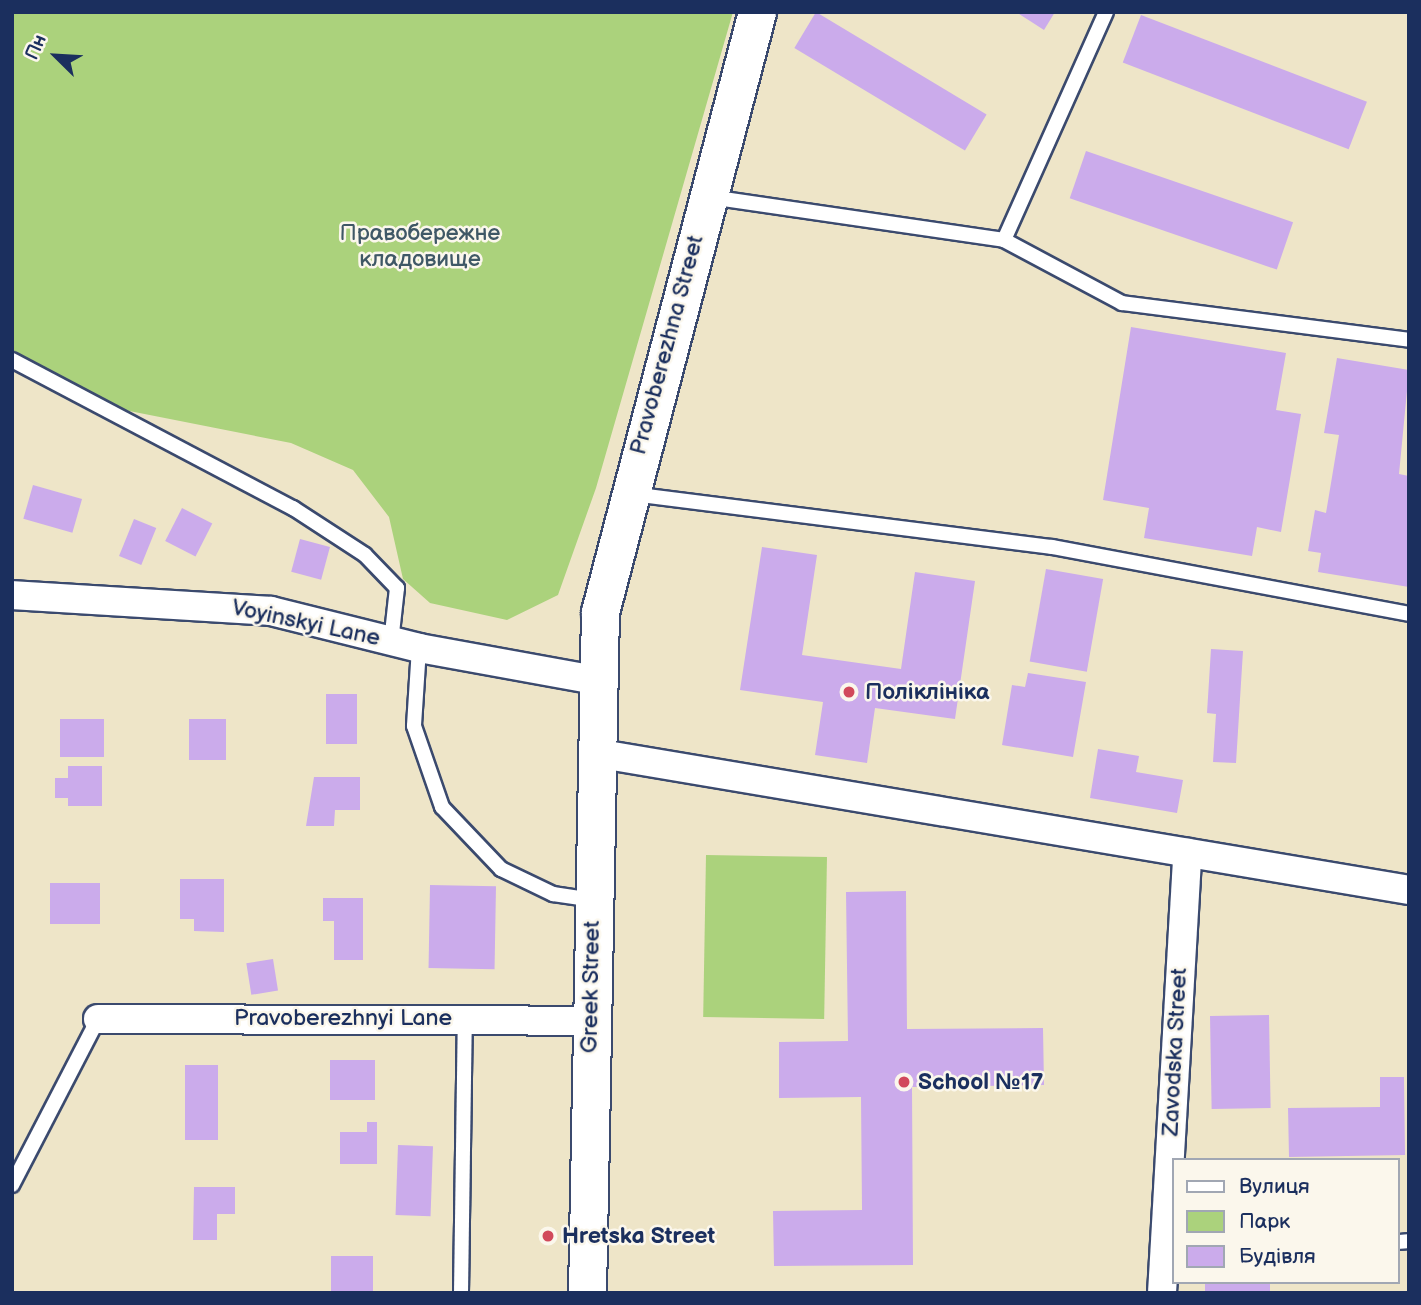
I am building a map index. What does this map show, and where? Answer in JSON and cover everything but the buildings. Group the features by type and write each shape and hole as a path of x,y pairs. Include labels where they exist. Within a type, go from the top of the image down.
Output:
{"street":[{"name":"Pravoberezhna Street","path":"595,680 600,612 627,494 757,12"},
{"name":"Voyinskyi Lane","path":"12,595 195,601 271,611 419,648 595,680"},
{"name":"Greek Street","path":"587,1293 595,680"},
{"path":"595,753 1409,891"},
{"name":"Zavodska Street","path":"1162,1293 1187,853"},
{"name":"Pravoberezhnyi Lane","path":"97,1019 465,1018 589,1021"}],"lane":[{"path":"1004,240 1107,12"},
{"path":"706,196 1004,240 1122,303 1409,340"},
{"path":"12,360 293,508 365,555 397,588 391,642"},
{"path":"627,494 1052,547 1409,614"},
{"path":"419,648 414,726 442,807 501,869 554,894 593,900"},
{"path":"461,1293 465,1018"},
{"path":"12,1185 97,1019"}],"green space":[{"name":"Правобережне кладовище","path":"12,12 733,12 596,488 558,595 507,620 430,603 403,579 389,517 353,470 291,443 99,405 12,370"},
{"path":"706,855 827,857 824,1019 703,1017"}],"place":[{"name":"Поліклініка","path":"849,692"},
{"name":"School №17","path":"904,1082"},
{"name":"Hretska Street","path":"548,1236"}]}
